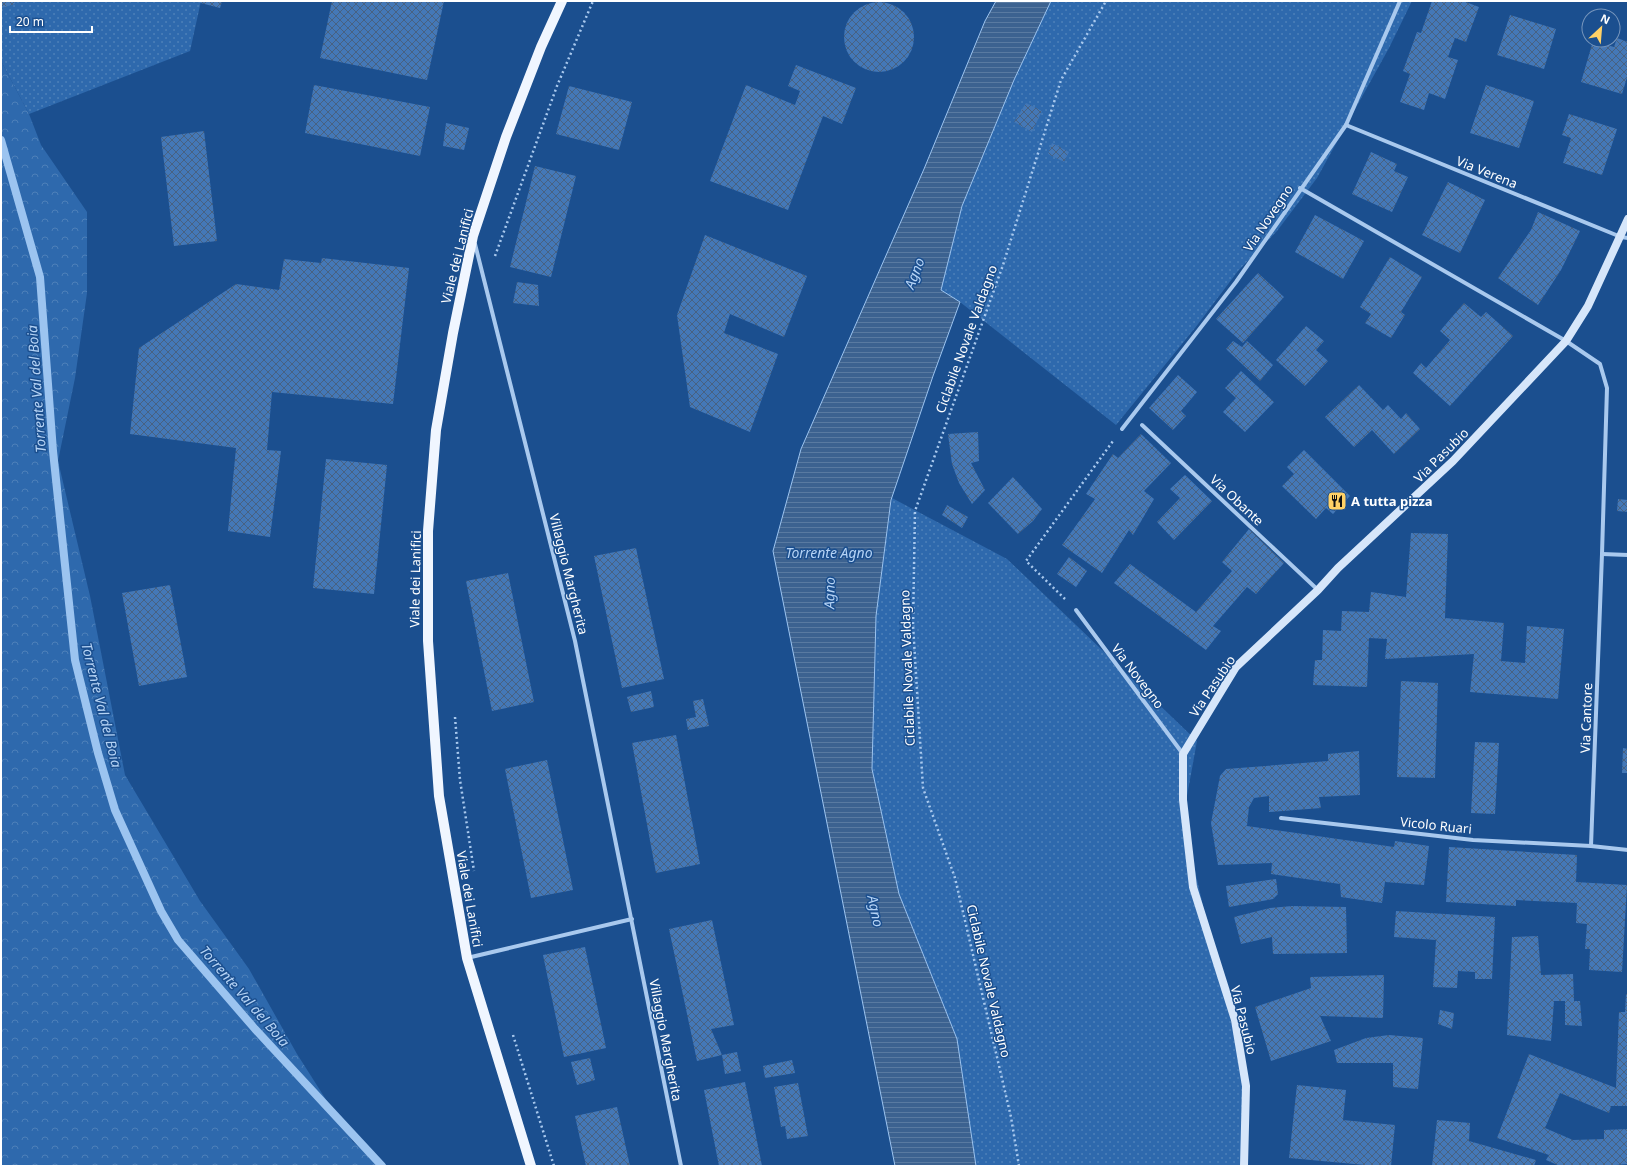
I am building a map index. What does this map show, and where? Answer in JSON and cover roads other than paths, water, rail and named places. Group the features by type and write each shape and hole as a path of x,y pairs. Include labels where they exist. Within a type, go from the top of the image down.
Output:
{"main road":[{"name":"Viale dei Lanifici","path":"531,1166 467,958 439,796 428,641 428,531 436,430 453,333 473,236 506,137 541,47 562,1"},
{"name":"Via Pasubio","path":"1244,1166 1246,1086 1235,1020 1193,887 1183,800 1183,754 1236,666 1318,590 1338,568 1454,461 1566,341 1588,306 1624,237 1628,219"}],"street":[{"name":"Via Novegno","path":"1122,429 1236,282 1274,230 1300,188 1346,125 1400,1"},
{"name":"Via Verena","path":"1346,125 1624,237"},
{"path":"1300,188 1566,341"},
{"name":"Villaggio Margherita","path":"473,236 576,641 681,1166"},
{"name":"Via Cantore","path":"1566,341 1600,364 1607,388 1590,846"},
{"name":"Via Obante","path":"1142,425 1318,590"},
{"path":"1602,554 1628,555"},
{"name":"Via Novegno","path":"1076,610 1183,754"},
{"name":"Vicolo Ruari","path":"1281,818 1472,840 1590,846"},
{"path":"1590,846 1628,850"},
{"path":"467,958 632,919"}],"water":[{"name":"Torrente Agno","path":"996,1 1051,1 1014,80 962,206 941,290 960,302 891,500 876,616 872,769 899,894 957,1039 976,1166 895,1166 773,551 801,449 924,169 985,21"}],"waterway":[{"name":"Torrente Val del Boia","path":"1,140 40,277 53,451 75,660 98,753 115,810 161,911 178,940 255,1029 382,1166"}],"place":[{"name":"A tutta pizza","path":"1337,501"}],"water label":[{"name":"Agno","path":"914,273"},
{"name":"Agno","path":"829,593"},
{"name":"Agno","path":"876,911"}]}
